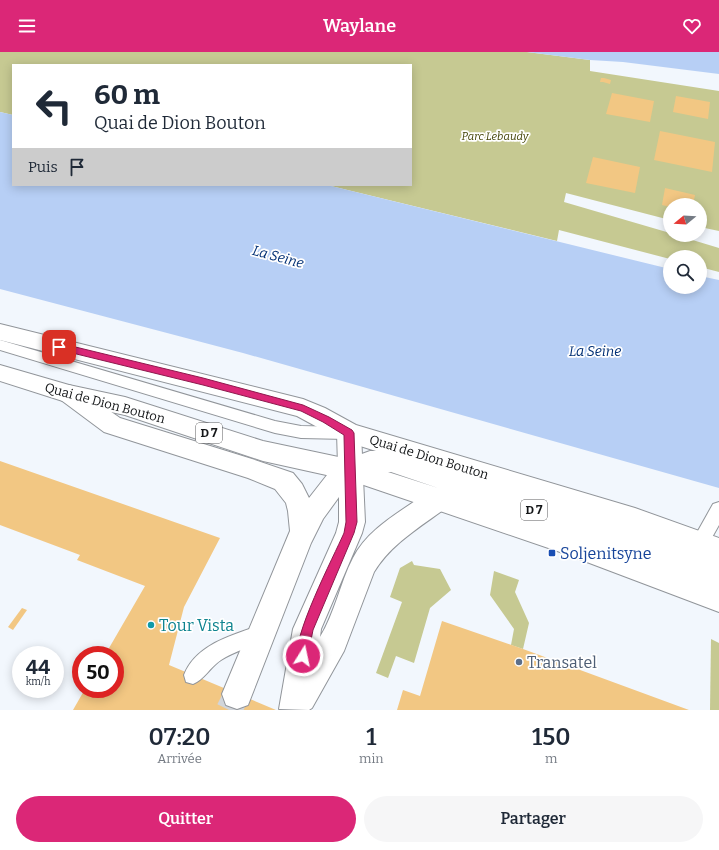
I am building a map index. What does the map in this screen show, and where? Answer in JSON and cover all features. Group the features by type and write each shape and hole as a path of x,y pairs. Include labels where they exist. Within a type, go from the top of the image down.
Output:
{"main road":[{"name":"Quai de Dion Bouton","path":"0,332 303,408 349,433 635,520 709,546"},
{"name":"Quai de Dion Bouton","path":"0,374 69,394 125,406 270,453 349,470 563,542 719,598"},
{"path":"69,394 112,425 252,469 284,481 293,492 298,502 301,511 303,532"},
{"path":"293,709 307,629 352,522 349,470 349,433"},
{"name":"Quai de Dion Bouton","path":"349,470 370,461 391,462 719,572"},
{"path":"237,694 303,532 323,496 335,481 349,470"},
{"path":"293,709 334,641 363,566 370,553 384,539 437,500"}],"lane":[{"path":"0,345 275,427 301,432 349,433"},
{"path":"709,546 719,509"},
{"path":"193,675 196,668 210,657 224,649 262,633"}],"green space":[{"name":"Parc Lebaudy","path":"0,52 527,52 590,60 590,71 719,91 719,231 707,228 707,198 663,198 663,218 566,193 564,202 663,231 663,242 699,242 719,248 719,272 707,269 707,250 663,250 663,257 559,230 557,241 331,186 412,186 412,64 12,64 12,115 0,112"},
{"path":"412,561 414,565 440,569 451,590 430,608 414,663 396,656 388,678 376,673 402,602 390,597 400,568"},
{"path":"494,571 519,580 515,592 529,623 523,649 511,645 514,629 490,595"},
{"path":"711,639 719,643 719,710 710,710"}],"water":[{"path":"527,52 719,52 719,74 623,62 590,60"},
{"name":"La Seine","path":"0,112 12,115 12,186 331,186 663,267 663,294 707,294 707,277 719,280 719,488 243,353 0,289"}],"building":[{"path":"601,78 611,80 610,84 600,82"},
{"path":"612,93 654,101 650,122 606,114"},
{"path":"676,96 710,102 708,119 673,112"},
{"path":"660,131 715,142 712,172 654,160"},
{"path":"593,157 640,167 635,193 586,183"},
{"path":"665,188 695,195 694,198 663,198"},
{"path":"0,461 220,538 184,607 169,665 276,710 73,710 80,698 124,698 124,646 110,646 145,586 77,560 80,555 0,525"},
{"path":"22,608 27,610 13,630 8,627"},
{"path":"442,621 689,710 397,710 403,690 420,696"}],"tunnel":[{"path":"229,710 237,694"}],"place":[{"name":"Soljenitsyne","path":"552,553"},
{"name":"Tour Vista","path":"151,625"},
{"name":"Transatel","path":"519,662"}],"route":[{"path":"59,347 303,408 317,414 349,433 349,470 352,522 349,533 307,629 303,656"}]}
